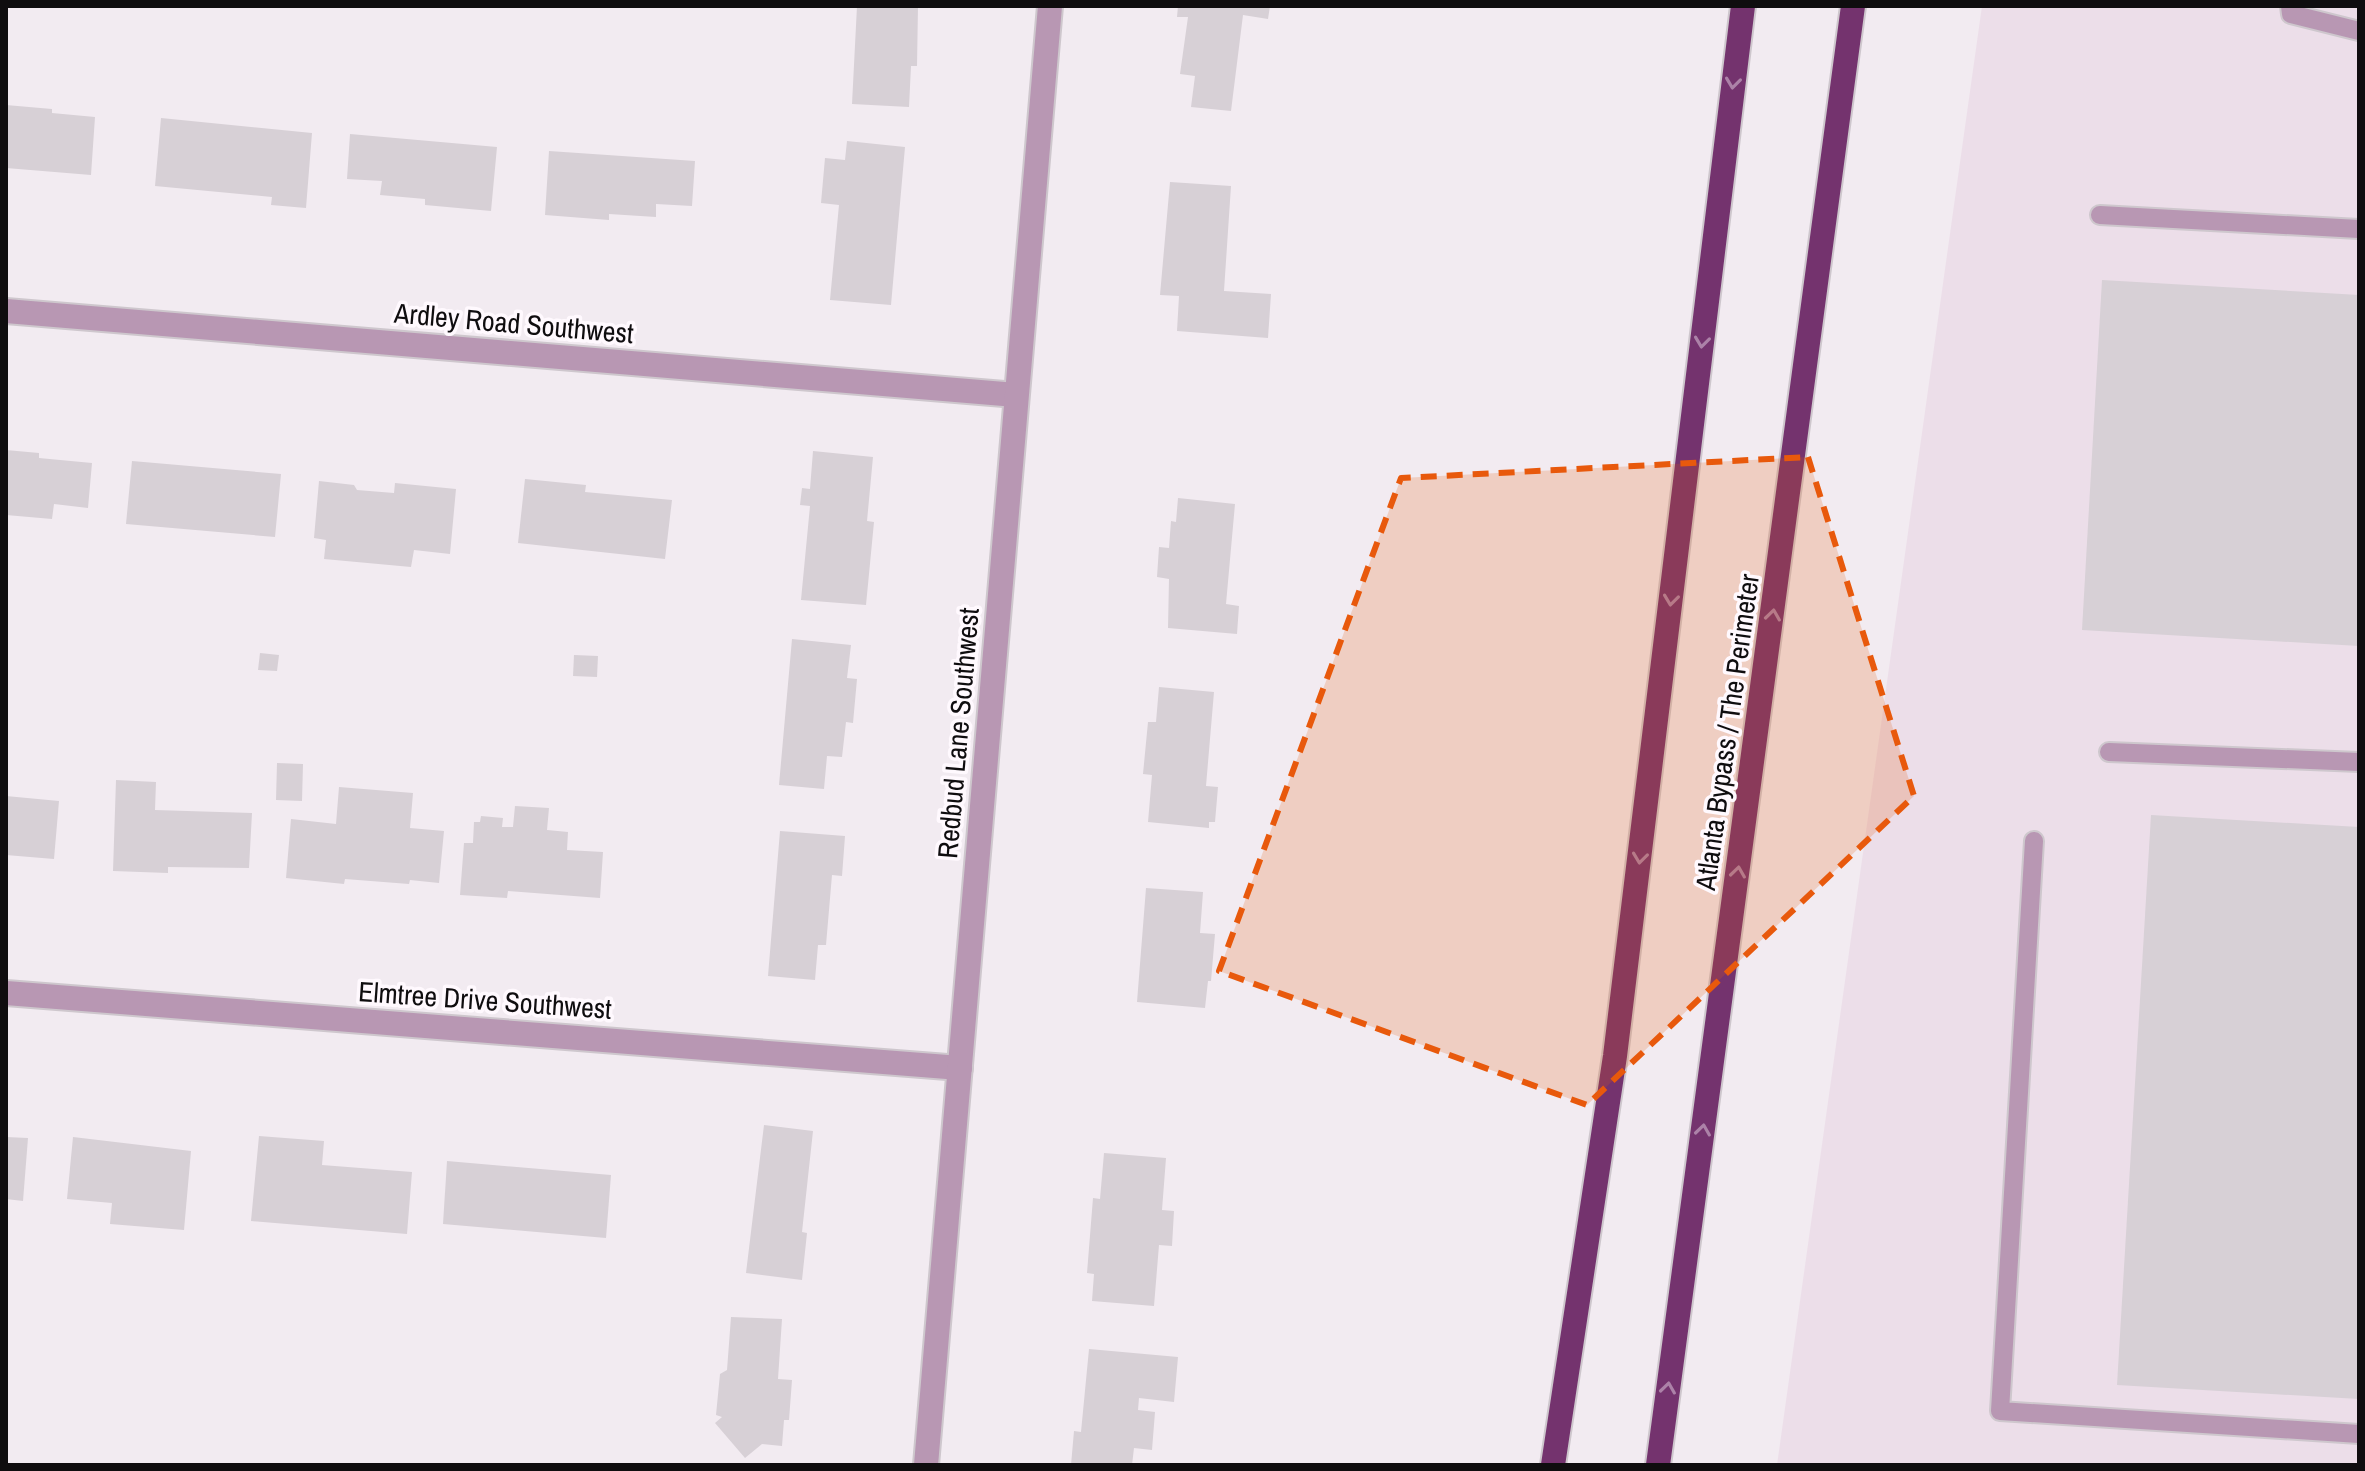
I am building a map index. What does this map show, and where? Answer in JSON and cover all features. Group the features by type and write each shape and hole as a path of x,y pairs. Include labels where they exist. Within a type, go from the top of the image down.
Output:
{"highway":[{"path":"1553,1465 1615,1056 1743,6"},
{"name":"Atlanta Bypass / The Perimeter","path":"1658,1465 1853,6"}],"street":[{"name":"Redbud Lane Southwest","path":"926,1465 1050,6"},
{"name":"Ardley Road Southwest","path":"6,311 1016,395"},
{"name":"Elmtree Drive Southwest","path":"6,993 960,1068"}],"lane":[{"path":"2290,6 2291,14 2359,31"},
{"path":"2100,215 2359,229"},
{"path":"2109,752 2359,762"},
{"path":"2034,841 2000,1411 2359,1434"}],"highlighted area":[{"path":"1808,457 1914,796 1587,1105 1219,971 1401,478"}],"shaded area":[{"path":"1982,6 2359,6 2359,1465 1777,1465"}],"building":[{"path":"857,6 918,6 917,66 911,66 909,107 852,104"},
{"path":"1178,6 1270,6 1268,19 1243,15 1231,111 1191,107 1195,76 1180,74 1188,17 1177,17"},
{"path":"6,105 95,117 91,175 6,168"},
{"path":"161,118 312,133 306,208 271,205 272,197 155,186"},
{"path":"350,134 497,147 491,211 425,205 425,199 380,195 382,181 347,179"},
{"path":"847,141 905,147 891,305 830,300 839,205 821,203 825,158 845,160"},
{"path":"549,151 695,161 692,206 656,204 656,217 609,214 609,220 545,215"},
{"path":"1170,182 1231,186 1224,291 1271,294 1268,338 1177,331 1179,296 1160,295"},
{"path":"2102,280 2359,295 2359,646 2082,630"},
{"path":"6,450 39,453 39,458 92,463 88,508 54,504 52,519 6,515"},
{"path":"813,451 873,457 867,521 874,522 866,605 801,600 810,506 800,505 802,488 810,489"},
{"path":"132,461 281,474 275,537 126,524"},
{"path":"525,479 586,485 585,492 672,500 665,559 518,543"},
{"path":"319,481 354,485 357,490 394,493 395,483 456,489 450,554 414,550 411,567 324,559 326,540 314,538"},
{"path":"1178,498 1235,504 1226,604 1239,606 1237,634 1168,628 1169,579 1157,577 1159,547 1169,548 1171,521 1176,522"},
{"path":"792,639 851,645 847,678 857,679 853,723 846,722 842,757 827,756 824,789 779,785"},
{"path":"260,653 279,655 277,671 258,670"},
{"path":"574,655 598,656 597,677 573,676"},
{"path":"1159,687 1214,692 1206,786 1218,787 1215,822 1209,822 1209,828 1148,822 1152,775 1143,774 1148,722 1156,722"},
{"path":"277,763 303,764 302,801 276,800"},
{"path":"116,780 156,782 155,810 252,813 249,868 168,867 168,873 113,871"},
{"path":"339,787 413,793 410,828 444,831 439,883 345,879 344,884 286,878 291,819 336,824"},
{"path":"6,796 59,801 54,859 6,855"},
{"path":"515,806 549,808 547,830 568,832 567,850 603,852 600,898 508,891 507,898 460,895 464,843 473,843 474,822 480,822 481,816 503,818 502,827 513,827"},
{"path":"2151,815 2359,827 2359,1399 2117,1385"},
{"path":"780,831 845,836 842,876 832,875 826,945 818,945 815,980 768,976"},
{"path":"1146,888 1203,892 1200,933 1215,934 1205,1008 1137,1002"},
{"path":"764,1125 813,1131 802,1232 807,1233 802,1280 746,1273"},
{"path":"259,1136 324,1141 322,1165 412,1172 407,1234 251,1221"},
{"path":"6,1137 28,1138 23,1201 6,1199"},
{"path":"73,1137 191,1151 184,1230 110,1224 112,1203 67,1199"},
{"path":"1104,1153 1166,1158 1162,1210 1174,1211 1172,1246 1159,1245 1154,1306 1092,1301 1094,1274 1087,1273 1093,1198 1100,1199"},
{"path":"447,1161 611,1175 606,1238 443,1224"},
{"path":"731,1317 782,1319 778,1379 792,1380 789,1420 784,1420 782,1446 762,1444 745,1458 715,1423 722,1417 716,1415 720,1374 727,1370"},
{"path":"1089,1349 1178,1357 1174,1402 1139,1398 1138,1410 1155,1412 1152,1450 1134,1448 1132,1465 1071,1465 1074,1431 1081,1432"}]}
